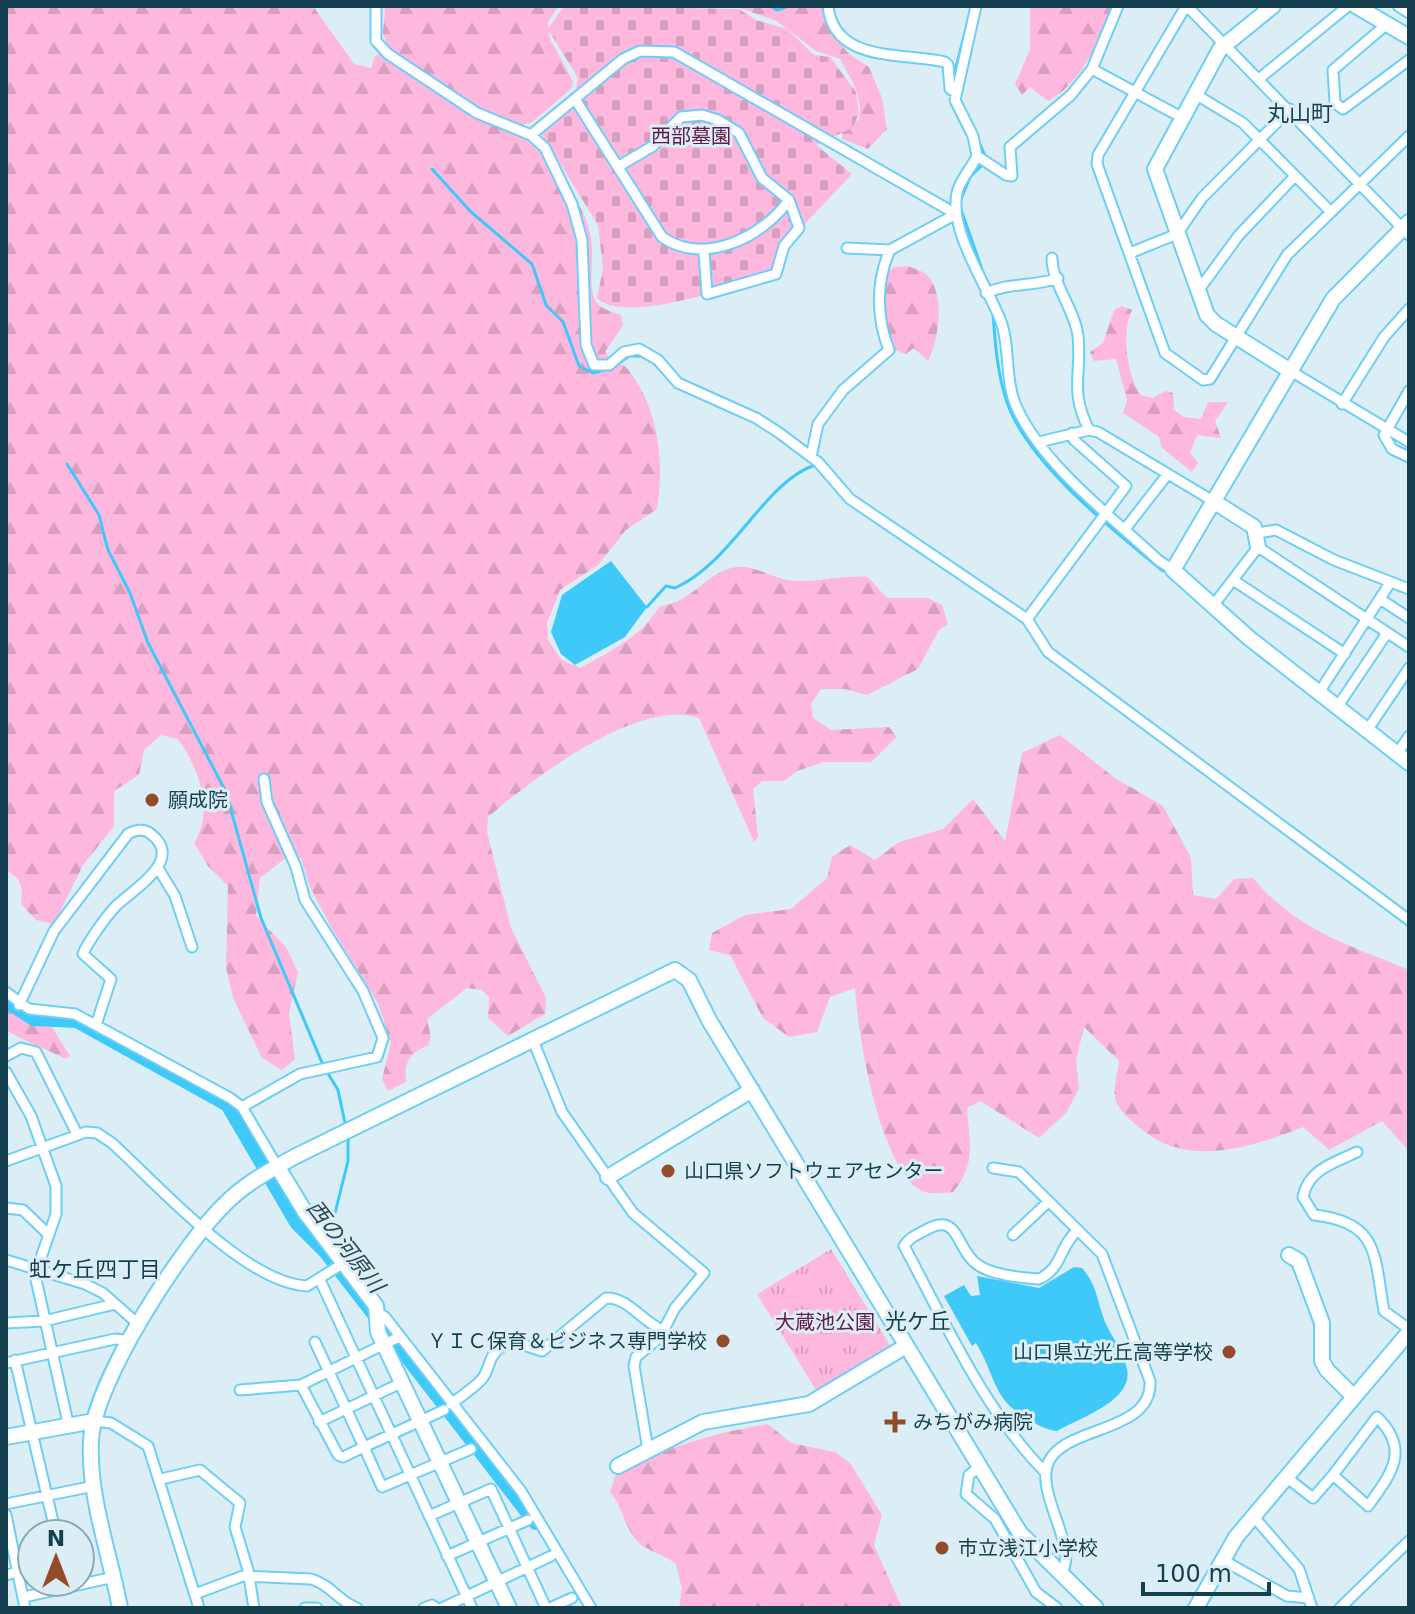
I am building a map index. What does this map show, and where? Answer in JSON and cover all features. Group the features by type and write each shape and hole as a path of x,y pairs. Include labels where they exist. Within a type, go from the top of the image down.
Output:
{"street":[{"path":"376,6 376,41 388,54 477,113 531,135 554,163 578,222 585,276 586,345 594,365 609,365 624,352 639,349 658,360 670,378 756,418 811,457 850,499 1027,619 1048,652 1087,678 1221,784 1409,920"},
{"path":"828,6 832,25 845,41 885,55 945,62 948,65 950,89 955,92"},
{"path":"976,6 955,92 957,108 973,136 977,156 960,185 956,214 986,293 1000,319 1013,398 1039,442 1105,512 1212,607 1336,709 1403,758 1409,736"},
{"path":"977,156 1012,176 1010,147 1071,95 1092,69 1118,6"},
{"path":"1173,570 1333,299 1407,229 1360,182 1260,78 1186,6 1098,155 1097,164 1165,353 1203,380 1210,379 1287,255 1360,182 1409,136"},
{"path":"1273,6 1225,44 1181,117 1155,169 1207,315 1236,337 1342,404 1409,442"},
{"path":"1260,78 1348,6"},
{"path":"1356,6 1409,37"},
{"path":"1387,24 1333,70 1335,103 1343,109 1409,60"},
{"path":"531,135 623,59 640,51 674,52 956,214"},
{"path":"1092,69 1181,117"},
{"path":"1195,94 1228,111 1331,212"},
{"path":"575,99 662,237 673,246 704,252 748,235 766,224 789,200"},
{"path":"1130,253 1177,234 1202,198 1290,109"},
{"path":"619,166 653,146 681,117 702,115 718,120 739,133 762,178 789,200 799,228 784,246 776,274 707,294 704,252"},
{"path":"1198,291 1239,235 1295,176"},
{"path":"847,248 890,250 956,214"},
{"path":"811,457 818,424 843,390 889,350 879,295 881,275 890,250"},
{"path":"1052,258 1078,335 1075,386 1080,412 1089,430"},
{"path":"986,293 1010,284 1040,284 1058,278"},
{"path":"1342,404 1384,337 1409,309"},
{"path":"1409,391 1385,440 1392,449 1409,457"},
{"path":"1039,442 1089,430 1117,441 1213,501 1258,540 1409,647"},
{"path":"1027,619 1126,486 1074,440 1072,433"},
{"path":"1125,529 1167,475"},
{"path":"1212,607 1258,540 1276,530 1409,589"},
{"path":"1233,580 1345,654"},
{"path":"1318,694 1390,583"},
{"path":"1380,599 1409,618"},
{"path":"1336,709 1387,633"},
{"path":"1366,732 1409,668"},
{"path":"242,1107 300,1074 377,1057 383,1038 363,991 305,900 291,854 267,802 264,779"},
{"path":"19,1005 54,931 128,834 145,830 154,836 160,849 158,868 138,890 116,907 86,946 85,959 108,973 111,979 96,1025"},
{"path":"158,868 175,896 192,947"},
{"path":"120,1608 94,1486 91,1462 94,1421 138,1324 202,1227 252,1181 277,1166 675,970 689,980 752,1090 1020,1533 1096,1608"},
{"path":"6,992 19,1005 75,1014 242,1107 277,1166 393,1341 532,1506 591,1608"},
{"path":"532,1038 562,1112 633,1213 704,1273 654,1342 639,1351 634,1366 648,1450"},
{"path":"6,1056 21,1048 36,1052 77,1134"},
{"path":"6,1072 43,1147 58,1205 36,1269 44,1321 68,1423"},
{"path":"608,1177 752,1090"},
{"path":"6,1161 77,1134 97,1133 112,1143 219,1242 278,1280 307,1286 342,1264"},
{"path":"1196,1608 1221,1559 1409,1331 1384,1311 1372,1249 1360,1229 1340,1218 1314,1215 1303,1197 1306,1184 1318,1171 1357,1152"},
{"path":"993,1168 1019,1172 1078,1230 1110,1269 1151,1391 1138,1412 1054,1454 1045,1472"},
{"path":"1013,1235 1048,1202"},
{"path":"6,1208 23,1210 49,1235"},
{"path":"1060,1575 1067,1558 1045,1472 1014,1435 965,1359 904,1246 907,1240 935,1224 944,1224 953,1229 968,1257 983,1268 1039,1279 1056,1268 1066,1240 1078,1230"},
{"path":"1289,1255 1299,1261 1322,1323 1322,1361 1353,1396"},
{"path":"6,1260 85,1284 138,1324"},
{"path":"320,1280 472,1608"},
{"path":"301,1385 338,1455 343,1457 447,1407 481,1381 492,1357 512,1342 528,1343 542,1351 606,1298 622,1300 646,1323 662,1330"},
{"path":"6,1316 6,1323 44,1321 115,1304"},
{"path":"52,1518 10,1362 115,1339 130,1341"},
{"path":"240,1390 301,1385 393,1341"},
{"path":"393,1341 403,1382 509,1608"},
{"path":"315,1342 382,1487 471,1449"},
{"path":"618,1466 703,1422 809,1404 906,1346"},
{"path":"319,1422 403,1382"},
{"path":"1286,1477 1313,1498 1377,1417 1392,1431 1395,1448 1393,1471 1368,1506 1333,1475"},
{"path":"6,1437 68,1423 105,1420 148,1446 161,1479 199,1608"},
{"path":"979,1467 969,1475 966,1494 995,1519 1036,1592 1057,1608"},
{"path":"161,1479 200,1470 240,1503 235,1527 249,1575 254,1608"},
{"path":"6,1504 94,1486"},
{"path":"429,1516 491,1489 548,1608 572,1598"},
{"path":"6,1515 16,1562"},
{"path":"1254,1517 1289,1553 1299,1569 1311,1603"},
{"path":"447,1556 528,1520"},
{"path":"1340,1608 1409,1541"},
{"path":"442,1608 551,1556"},
{"path":"1221,1559 1287,1596 1311,1603"},
{"path":"195,1594 249,1575 320,1581 342,1605 357,1608"},
{"path":"96,1580 114,1577"},
{"path":"424,1608 432,1605 436,1608"},
{"path":"305,1608 317,1608"}],"green space":[{"path":"6,6 313,6 354,64 371,68 375,56 389,49 383,33 385,6 559,6 548,22 550,39 573,81 572,88 532,122 523,125 522,136 563,180 586,219 591,240 593,295 600,306 621,315 623,325 605,352 614,364 624,365 645,397 656,433 660,471 657,509 626,530 598,565 560,590 547,623 548,640 562,660 580,668 635,635 660,606 686,597 732,568 748,568 798,581 868,577 887,598 928,598 942,605 948,624 939,630 918,669 867,695 845,689 821,689 811,704 813,718 831,730 889,727 897,737 871,762 824,762 797,771 784,781 762,781 753,789 758,837 754,842 699,718 674,715 646,720 587,746 558,764 488,817 487,832 511,928 546,998 545,1014 508,1036 488,1018 489,998 482,990 467,988 427,1019 431,1037 428,1045 409,1059 406,1082 388,1091 382,1079 391,1043 378,1003 332,929 309,885 301,858 287,857 260,878 256,916 286,947 298,972 289,1013 295,1059 282,1070 262,1058 233,998 226,968 228,886 208,866 194,843 203,817 201,790 192,763 178,739 161,735 144,750 139,775 114,791 114,826 83,865 54,924 36,920 21,904 18,880 6,870"},
{"name":"西部墓園","path":"564,6 739,9 756,20 787,29 814,55 830,57 856,92 859,114 852,128 816,145 852,174 784,246 776,274 656,305 611,305 597,298 603,269 598,225 535,123 576,89 578,78 548,29"},
{"path":"734,6 822,6 831,32 849,54 869,67 882,98 887,129 868,149 842,139 843,125 859,120 860,111 855,88 840,59 816,51 777,21"},
{"path":"1030,6 1115,6 1080,72 1048,101 1030,87 1022,95 1015,84 1030,50"},
{"path":"908,266 926,274 936,293 939,316 928,361 914,348 906,354 892,349 882,312 885,275 894,267"},
{"path":"1122,306 1132,310 1127,330 1127,354 1132,377 1141,395 1153,398 1165,391 1173,393 1174,410 1184,417 1201,419 1208,402 1228,402 1215,421 1221,438 1197,435 1190,453 1198,463 1192,472 1162,448 1159,437 1123,413 1127,400 1116,359 1094,361 1090,352 1103,343 1114,310"},
{"path":"1060,735 1115,778 1163,806 1191,858 1193,895 1216,899 1234,879 1253,878 1287,911 1305,923 1345,944 1409,970 1409,1151 1382,1121 1329,1150 1303,1127 1262,1142 1219,1151 1177,1148 1157,1140 1122,1111 1115,1094 1119,1061 1084,1027 1076,1060 1079,1089 1066,1113 1039,1138 980,1101 967,1108 970,1152 961,1182 953,1192 925,1192 917,1188 903,1172 881,1124 860,1035 855,988 830,997 817,1032 789,1037 763,1018 730,955 709,950 712,933 745,915 791,909 827,878 832,857 850,845 875,860 899,842 943,829 973,799 1005,841 1022,753"},
{"path":"6,1002 17,1012 50,1024 70,1056 65,1059 6,1029"},
{"name":"大蔵池公園","path":"831,1249 893,1350 819,1395 757,1294"},
{"path":"768,1424 791,1443 835,1452 850,1463 882,1515 874,1545 902,1608 679,1608 682,1589 676,1564 641,1545 633,1536 610,1492 615,1476 689,1442"}],"water":[{"path":"611,561 647,607 625,637 575,665 561,654 551,632 562,595"},
{"path":"1074,1267 1082,1268 1091,1281 1106,1324 1123,1357 1127,1380 1114,1399 1057,1431 1035,1423 1008,1404 976,1343 972,1346 944,1296 964,1285 971,1296 980,1295 977,1276 1039,1288"}],"waterway":[{"path":"770,6 777,10 789,6"},
{"path":"953,79 968,21"},
{"path":"970,121 986,158"},
{"path":"961,199 970,177 984,163"},
{"path":"432,169 470,211 532,264 546,305 563,322 579,366 593,373 608,369"},
{"path":"960,207 984,275"},
{"path":"993,313 1003,389 1016,423 1051,470 1073,493 1163,571"},
{"path":"615,366 629,356 644,356"},
{"path":"653,362 675,386"},
{"path":"67,464 99,515 108,550 130,593 148,643 226,792 261,918 323,1065"},
{"path":"647,607 666,586 675,588 696,576 780,488 815,465"},
{"path":"1017,617 1029,628"},
{"path":"1177,753 1331,868"},
{"path":"1376,901 1409,926"},
{"name":"西の河原川","path":"6,1000 34,1018 77,1020 228,1104 297,1222 326,1251 536,1522"},
{"path":"327,1072 338,1090 346,1128"},
{"path":"329,1237 348,1161 348,1135"}],"place":[{"name":"願成院","path":"152,800"},
{"name":"山口県ソフトウェアセンター","path":"668,1171"},
{"name":"ＹＩＣ保育＆ビジネス専門学校","path":"723,1341"},
{"name":"山口県立光丘高等学校","path":"1229,1352"},
{"name":"みちがみ病院","path":"895,1422"},
{"name":"市立浅江小学校","path":"942,1548"}],"district":[{"name":"丸山町","path":"1300,113"},
{"name":"虹ケ丘四丁目","path":"95,1269"},
{"name":"光ケ丘","path":"918,1321"}]}
